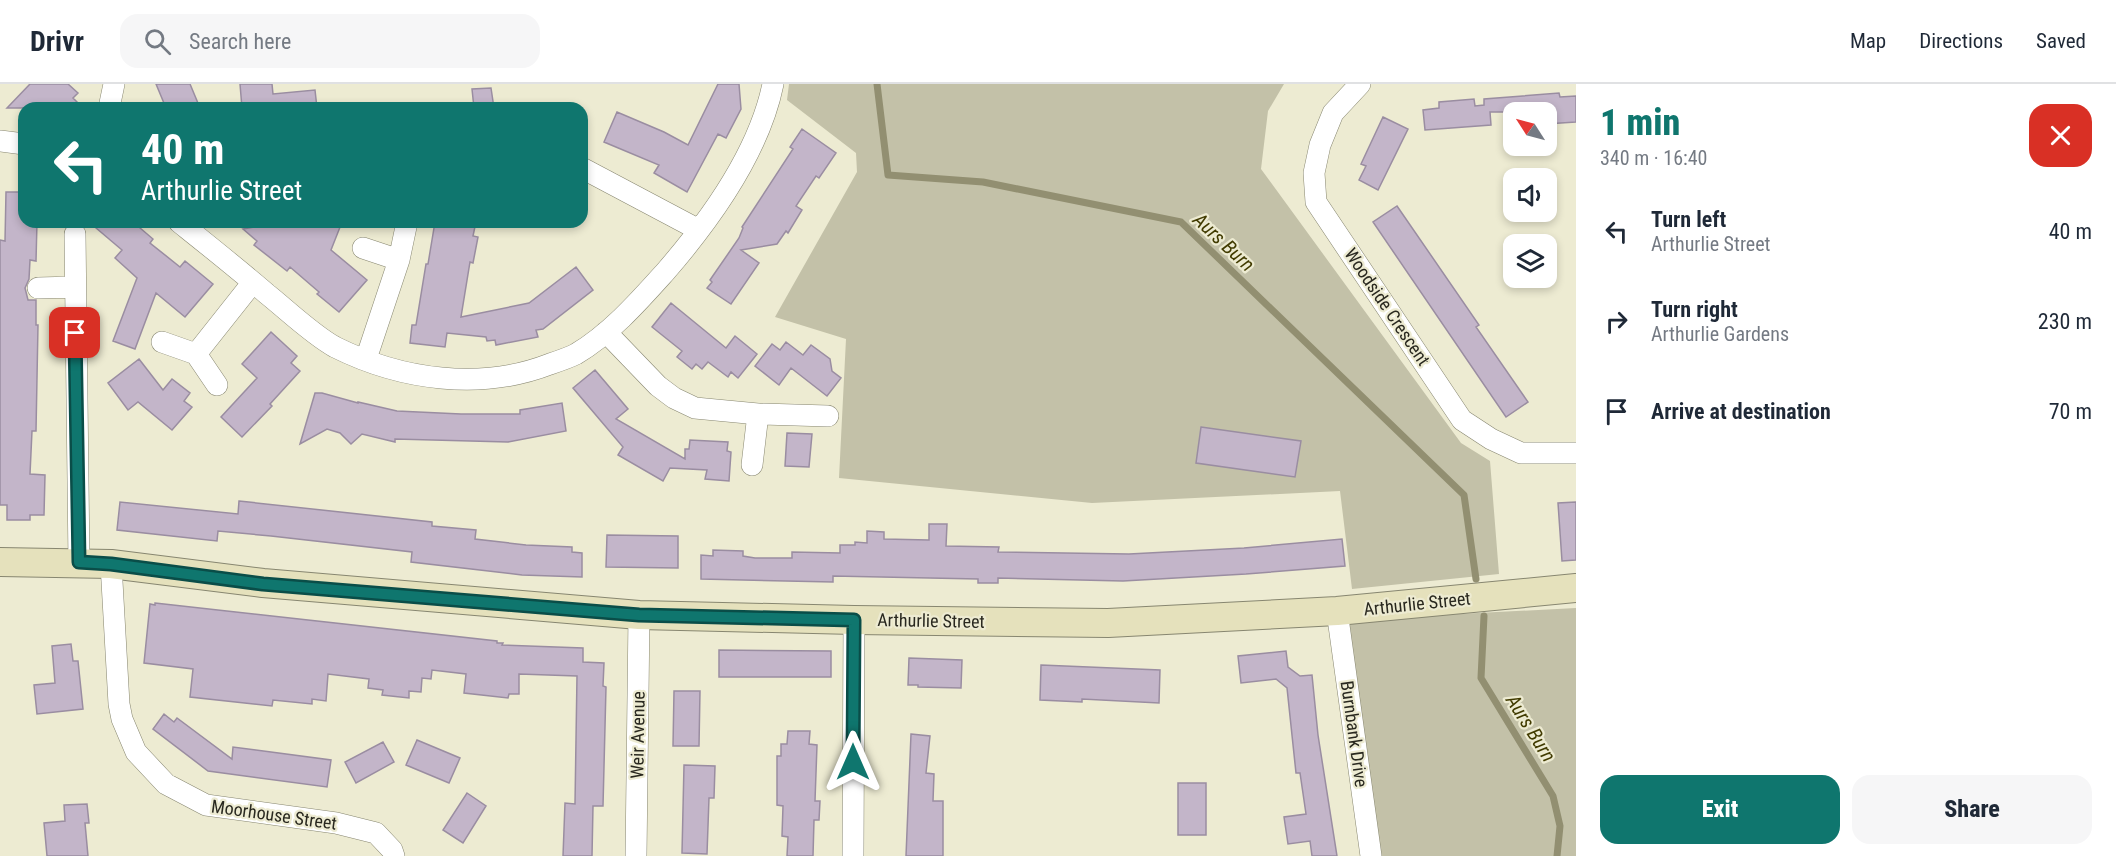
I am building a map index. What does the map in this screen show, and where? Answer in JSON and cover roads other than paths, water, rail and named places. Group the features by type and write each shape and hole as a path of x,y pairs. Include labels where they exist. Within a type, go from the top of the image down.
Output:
{"street":[{"path":"110,102 114,84"},
{"path":"186,228 295,318 334,346 396,371 441,378 488,380 532,371 575,354 606,332 638,303 699,230 735,176 758,137 773,84"},
{"name":"Woodside Crescent","path":"1360,84 1333,112 1320,145 1314,173 1316,202 1462,420 1491,439 1521,453 1576,453"},
{"path":"0,141 18,143"},
{"path":"588,171 699,230"},
{"path":"366,359 399,260 406,228"},
{"path":"75,234 79,562"},
{"path":"363,248 399,260"},
{"path":"196,354 253,282"},
{"path":"38,288 74,287"},
{"path":"606,332 658,386 695,408 758,414 828,416"},
{"path":"162,342 196,354 217,385"},
{"path":"752,465 758,414"},
{"name":"Arthurlie Street","path":"0,562 111,564 263,584 639,615 854,620 1108,623 1337,612 1576,588"},
{"name":"Moorhouse Street","path":"111,564 119,704 122,718 136,752 165,784 206,805 336,823 376,833 392,850 394,856"},
{"name":"Burnbank Drive","path":"1337,612 1371,856"},
{"name":"Weir Avenue","path":"636,856 639,615"},
{"path":"852,856 854,620"}],"waterway":[{"name":"Aurs Burn","path":"877,84 888,175 983,182 1181,222 1464,495 1476,579"},
{"name":"Aurs Burn","path":"1484,616 1481,678 1553,796 1560,826 1557,856"}]}
